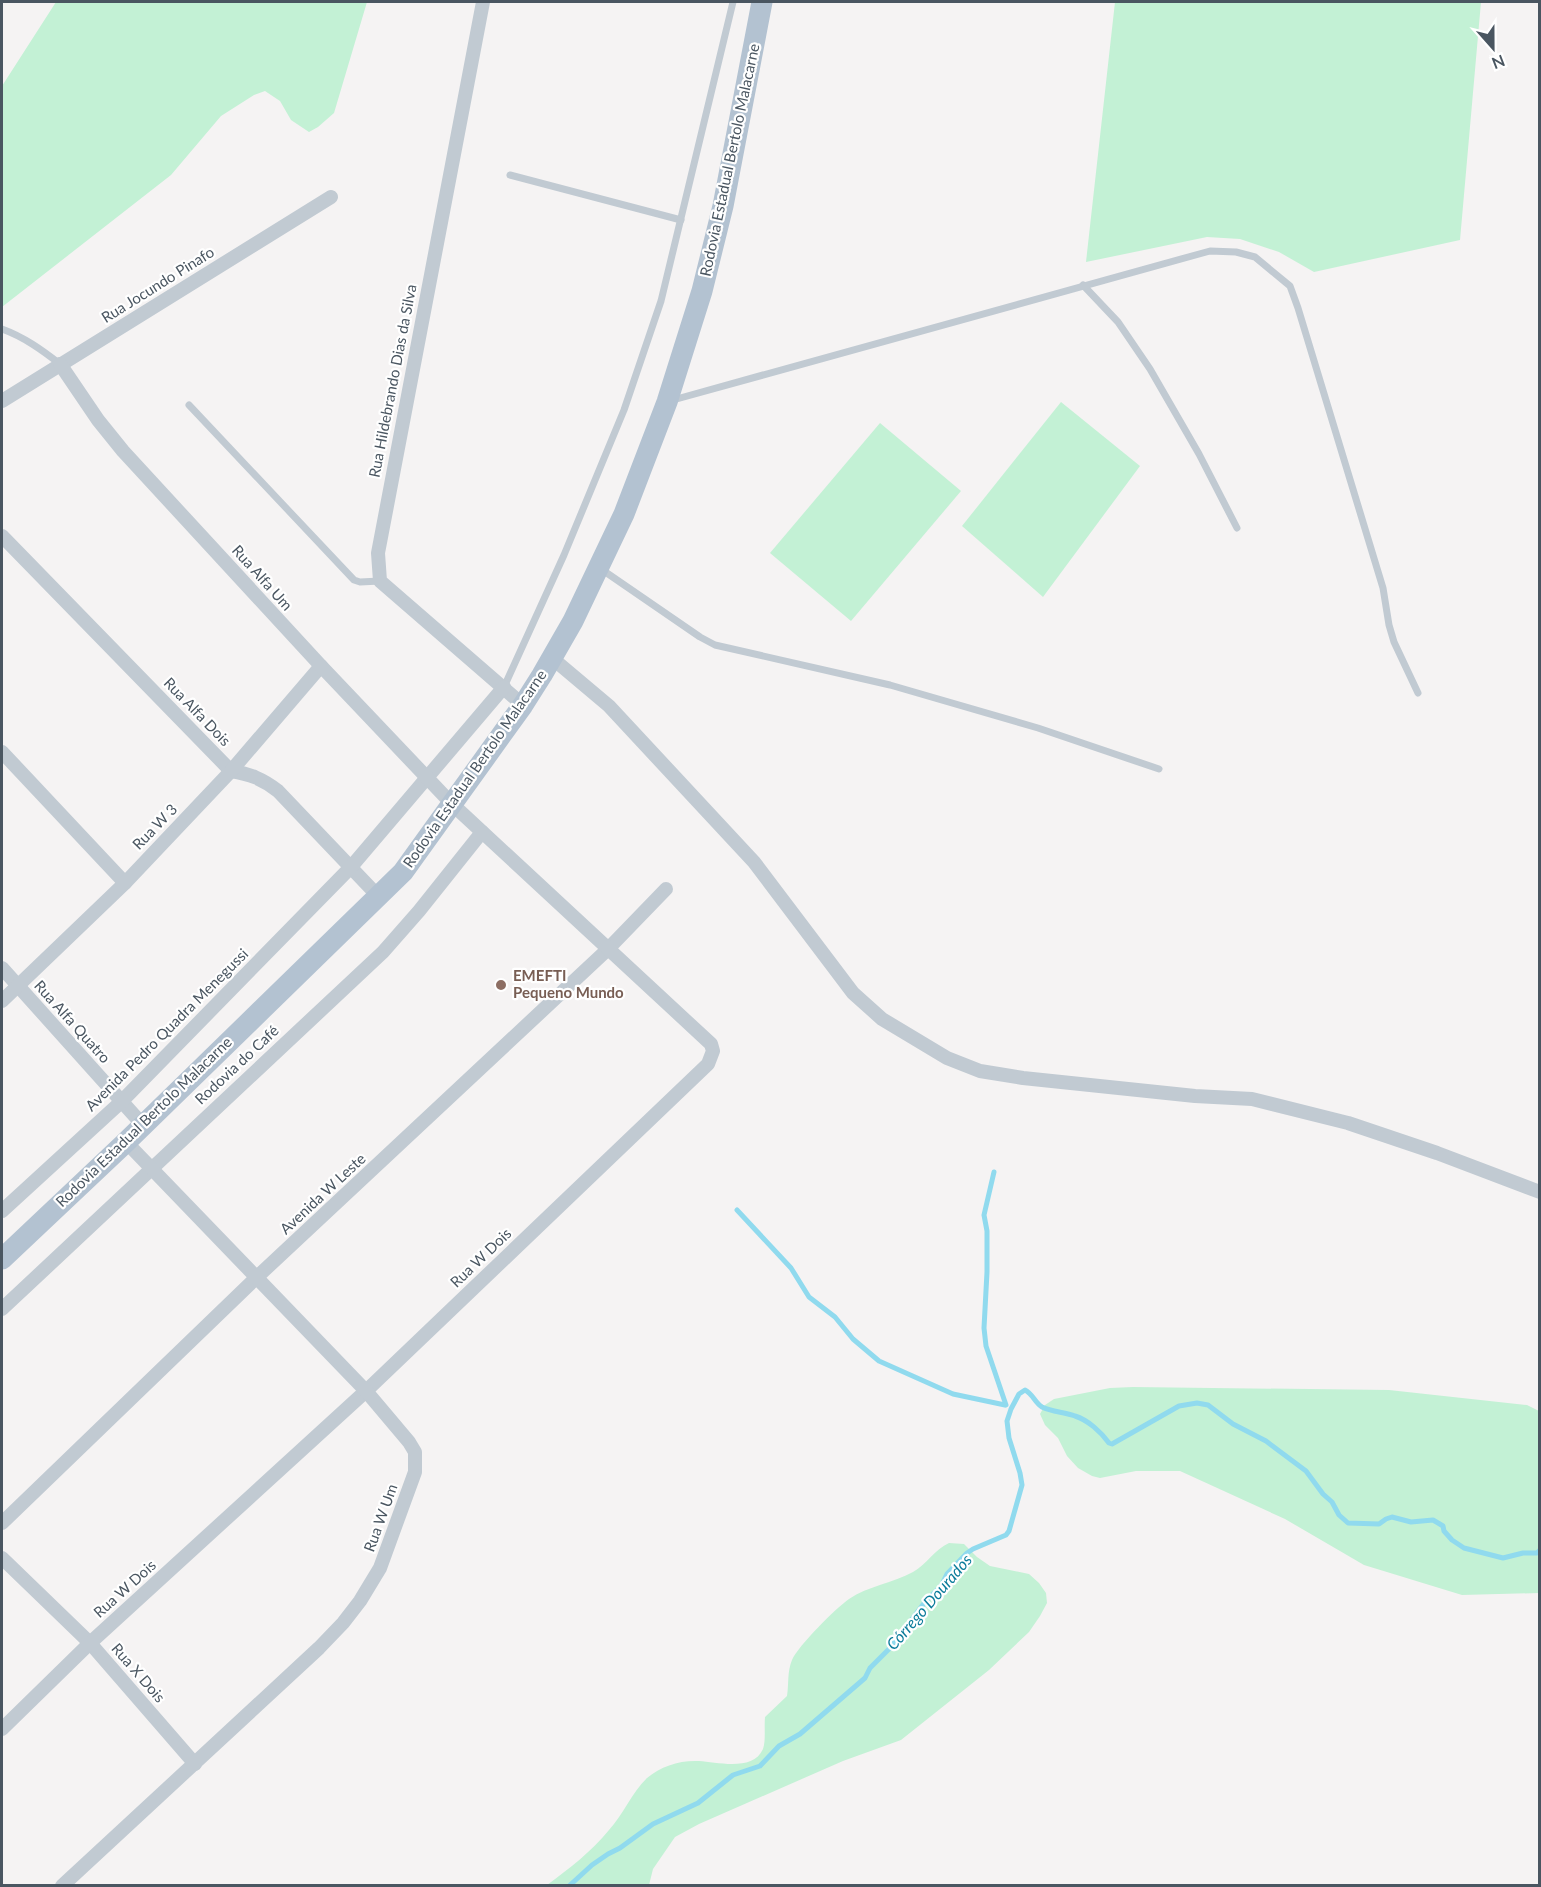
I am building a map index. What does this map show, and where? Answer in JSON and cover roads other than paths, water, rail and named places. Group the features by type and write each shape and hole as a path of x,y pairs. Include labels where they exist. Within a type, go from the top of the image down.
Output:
{"main road":[{"name":"Rodovia Estadual Bertolo Malacarne","path":"2,1259 126,1142 403,872 523,705 552,658 573,621 624,514 668,402 702,291 723,206 762,2"}],"street":[{"name":"Rua Hildebrando Dias da Silva","path":"380,581 378,553 387,499 483,2"},
{"name":"Rua Jocundo Pinafo","path":"2,401 331,197"},
{"name":"Rua Alfa Um","path":"60,364 98,420 123,451 452,804"},
{"name":"Rua Alfa Dois","path":"2,536 231,771 252,775 272,786 379,897"},
{"path":"380,581 523,705"},
{"path":"552,658 609,706 754,862 853,993 882,1020 947,1059 980,1071 1023,1078 1195,1096 1252,1099 1348,1123 1437,1153 1539,1192"},
{"name":"Rua W 3","path":"2,1001 125,883 231,771 321,666"},
{"name":"Avenida Pedro Quadra Menegussi","path":"2,1211 121,1102 351,867 504,687"},
{"path":"2,752 125,883"},
{"name":"Rua W Dois","path":"2,1729 90,1643 366,1392 712,1058 711,1044 452,804"},
{"name":"Rodovia do Café","path":"2,1309 383,952 482,832"},
{"name":"Avenida W Leste","path":"2,1523 257,1277 607,950 666,889"},
{"name":"Rua Alfa Quatro","path":"2,968 142,1124"},
{"name":"Rua W Um","path":"62,1886 195,1764 343,1623 360,1601 380,1568 407,1496 416,1462 415,1452 409,1442 366,1392 126,1142"},
{"name":"Rua X Dois","path":"2,1558 90,1643 195,1764"}],"lane":[{"path":"504,687 564,555 624,410 661,301 733,2"},
{"path":"510,175 681,220"},
{"path":"668,402 1210,251 1236,252 1255,257 1290,286 1383,588 1394,642 1418,693"},
{"path":"1083,285 1118,322 1150,369 1238,528"},
{"path":"2,329 37,346 60,364"},
{"path":"189,405 354,580 380,581"},
{"path":"599,567 715,645 890,686 1038,728 1159,769"}],"waterway":[{"path":"994,1172 984,1215 987,1231 984,1328 986,1346 1006,1405"},
{"path":"737,1210 791,1268 809,1297 835,1317 853,1339 879,1361 953,1394 1005,1405"},
{"name":"Córrego Dourados","path":"569,1886 592,1865 653,1824 698,1803 733,1775 760,1766 779,1746 800,1734 865,1678 870,1668 890,1648 925,1602 941,1586 947,1574 967,1553 1006,1535 1022,1485 1009,1438 1007,1421 1019,1394 1025,1390 1042,1407 1085,1420 1112,1444 1179,1406 1197,1403 1208,1405 1233,1424 1266,1441 1306,1471 1332,1502 1339,1515 1348,1523 1379,1524 1392,1517 1411,1522 1433,1520 1443,1526 1444,1531 1452,1540 1464,1548 1503,1558 1523,1553 1537,1553 1540,1550"}],"place":[{"name":"EMEFTI Pequeno Mundo","path":"501,985"}]}
